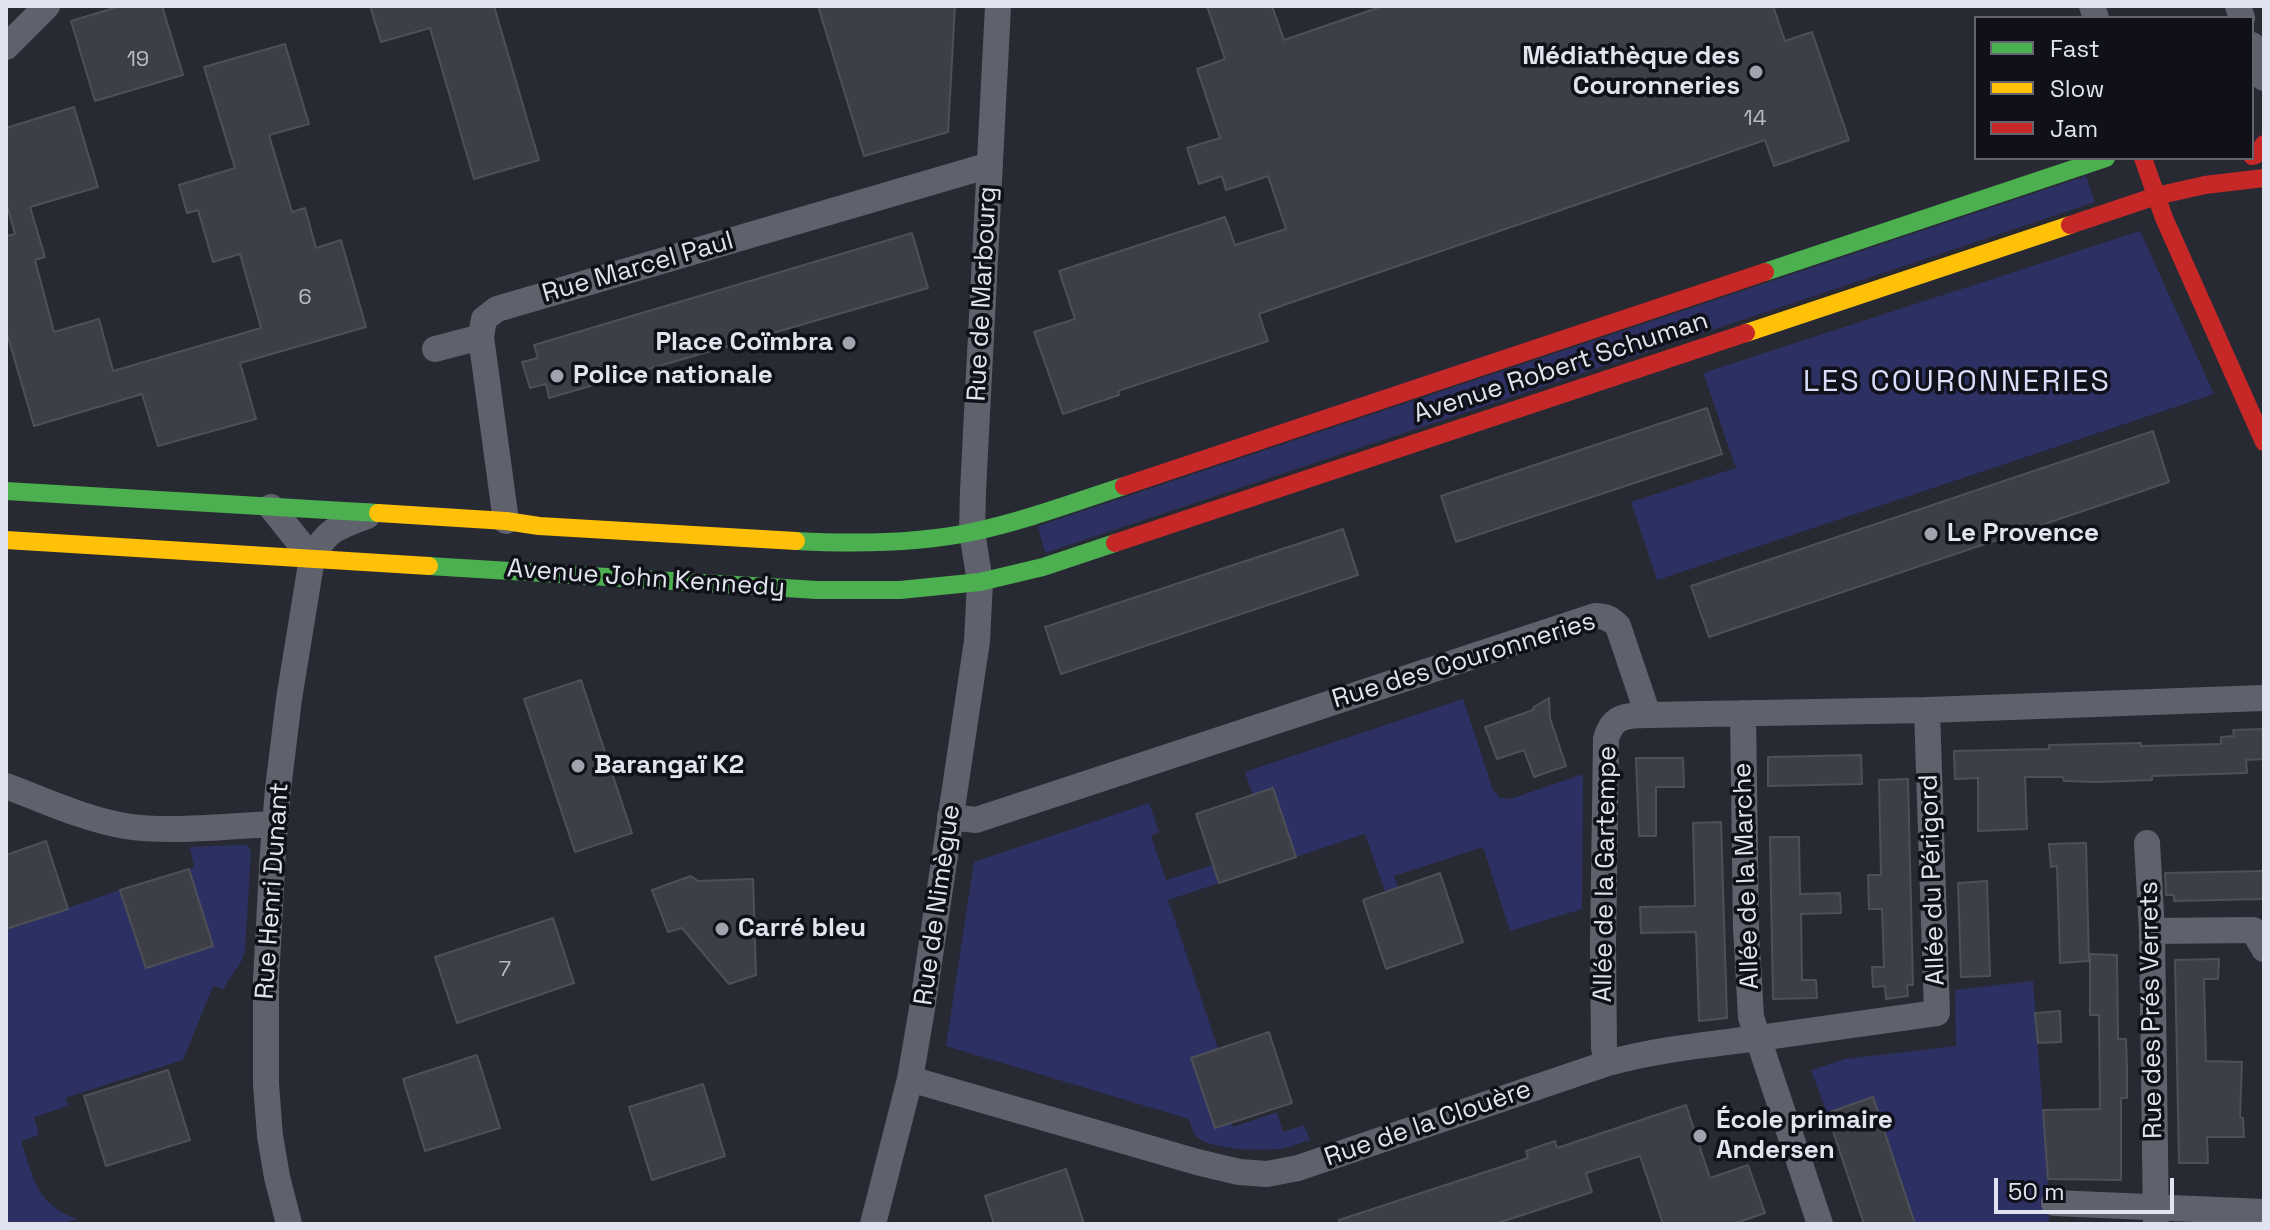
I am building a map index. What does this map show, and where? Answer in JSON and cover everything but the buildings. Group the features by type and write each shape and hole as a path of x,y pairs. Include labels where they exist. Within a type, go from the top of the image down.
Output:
{"main road":[{"name":"Avenue Robert Schuman","path":"972,532 1082,501 2100,160"},
{"path":"2144,160 2162,195 2264,442"},
{"path":"2162,195 2243,160"},
{"path":"2162,195 2205,185 2264,178"},
{"name":"Avenue Robert Schuman","path":"980,582 1060,562 2162,195"},
{"name":"Avenue John Kennedy","path":"6,491 815,542 897,541 972,532"},
{"name":"Avenue John Kennedy","path":"6,540 817,590 900,590 980,582"}],"street":[{"path":"6,47 47,6"},
{"name":"Rue de Marbourg","path":"980,582 972,532 973,491 998,6"},
{"path":"2254,50 2264,78"},
{"name":"Rue Marcel Paul","path":"481,337 484,319 497,309 990,165"},
{"path":"435,349 481,337 506,521"},
{"path":"271,507 312,558"},
{"name":"Avenue John Kennedy","path":"312,558 321,541 336,528 374,513"},
{"name":"Rue Henri Dunant","path":"289,1224 272,1150 266,1084 266,991 275,824 289,699 312,558"},
{"name":"Rue de Nimègue","path":"873,1224 910,1079 977,641 980,582"},
{"name":"Rue des Couronneries","path":"950,817 976,820 1595,616 1611,619 1618,626 1648,715"},
{"path":"1648,715 1927,710 2264,698"},
{"name":"Allée du Périgord","path":"1758,1038 1937,1013 1927,710"},
{"name":"Allée de la Marche","path":"1743,713 1746,928 1751,1017 1758,1038"},
{"name":"Allée de la Gartempe","path":"1608,1063 1604,1048 1603,945 1606,739 1609,727 1618,719 1648,715"},
{"path":"6,786 83,815 126,826 275,824"},
{"name":"Rue des Prés Verrets","path":"2147,843 2152,931 2156,1216"},
{"path":"2152,931 2253,930 2264,949"},
{"path":"1758,1038 1820,1224"},
{"name":"Rue de la Clouère","path":"910,1079 1197,1162 1239,1172 1267,1174 1298,1168 1608,1063 1685,1046 1758,1038"},
{"path":"2054,1203 2156,1216 2264,1212"}],"shaded area":[{"path":"2086,176 2095,202 1045,553 1038,526"},
{"path":"2140,231 2214,394 1657,580 1631,502 1736,468 1704,375 1706,372"},
{"path":"1463,699 1493,790 1500,798 1511,799 1583,774 1582,909 1510,931 1483,847 1394,876 1398,887 1385,891 1365,834 1296,857 1273,789 1253,795 1245,772"},
{"path":"1149,803 1159,832 1151,836 1166,880 1213,865 1219,883 1168,900 1218,1049 1215,1128 1231,1123 1233,1127 1277,1112 1283,1132 1304,1125 1310,1140 1266,1150 1214,1145 1197,1137 1189,1119 946,1046 974,862"},
{"path":"244,845 251,852 245,950 223,989 213,986 183,1060 65,1098 68,1106 34,1117 39,1135 21,1141 33,1178 52,1206 77,1219 59,1224 6,1224 6,929 120,890 146,967 213,946 189,869 194,867 190,847"},
{"path":"2033,981 2050,1211 2048,1224 1915,1224 1872,1098 1827,1113 1811,1070 1845,1059 1956,1046 1955,990"}],"traffic: fast":[{"path":"1765,272 2100,160"},
{"path":"796,541 884,542 951,536 1011,522 1124,486"},
{"path":"6,491 378,513"},
{"path":"429,566 817,590 900,590 980,582 1043,567 1115,543"}],"traffic: slow":[{"path":"1746,333 2070,225"},
{"path":"378,513 796,541"},
{"path":"6,540 429,566"}],"traffic: jam":[{"path":"2254,156 2264,144"},
{"path":"2144,160 2164,218 2264,442"},
{"path":"2070,225 2156,196 2205,185 2264,178"},
{"path":"1124,486 1765,272"},
{"path":"1115,543 1746,333"}],"place":[{"name":"Médiathèque des Couronneries","path":"1756,72"},
{"name":"Place Coïmbra","path":"849,343"},
{"name":"Police nationale","path":"557,376"},
{"name":"Le Provence","path":"1931,534"},
{"name":"Barangaï K2","path":"578,766"},
{"name":"Carré bleu","path":"722,929"},
{"name":"École primaire Andersen","path":"1700,1136"}],"district":[{"name":"LES COURONNERIES","path":"1957,383"}]}
